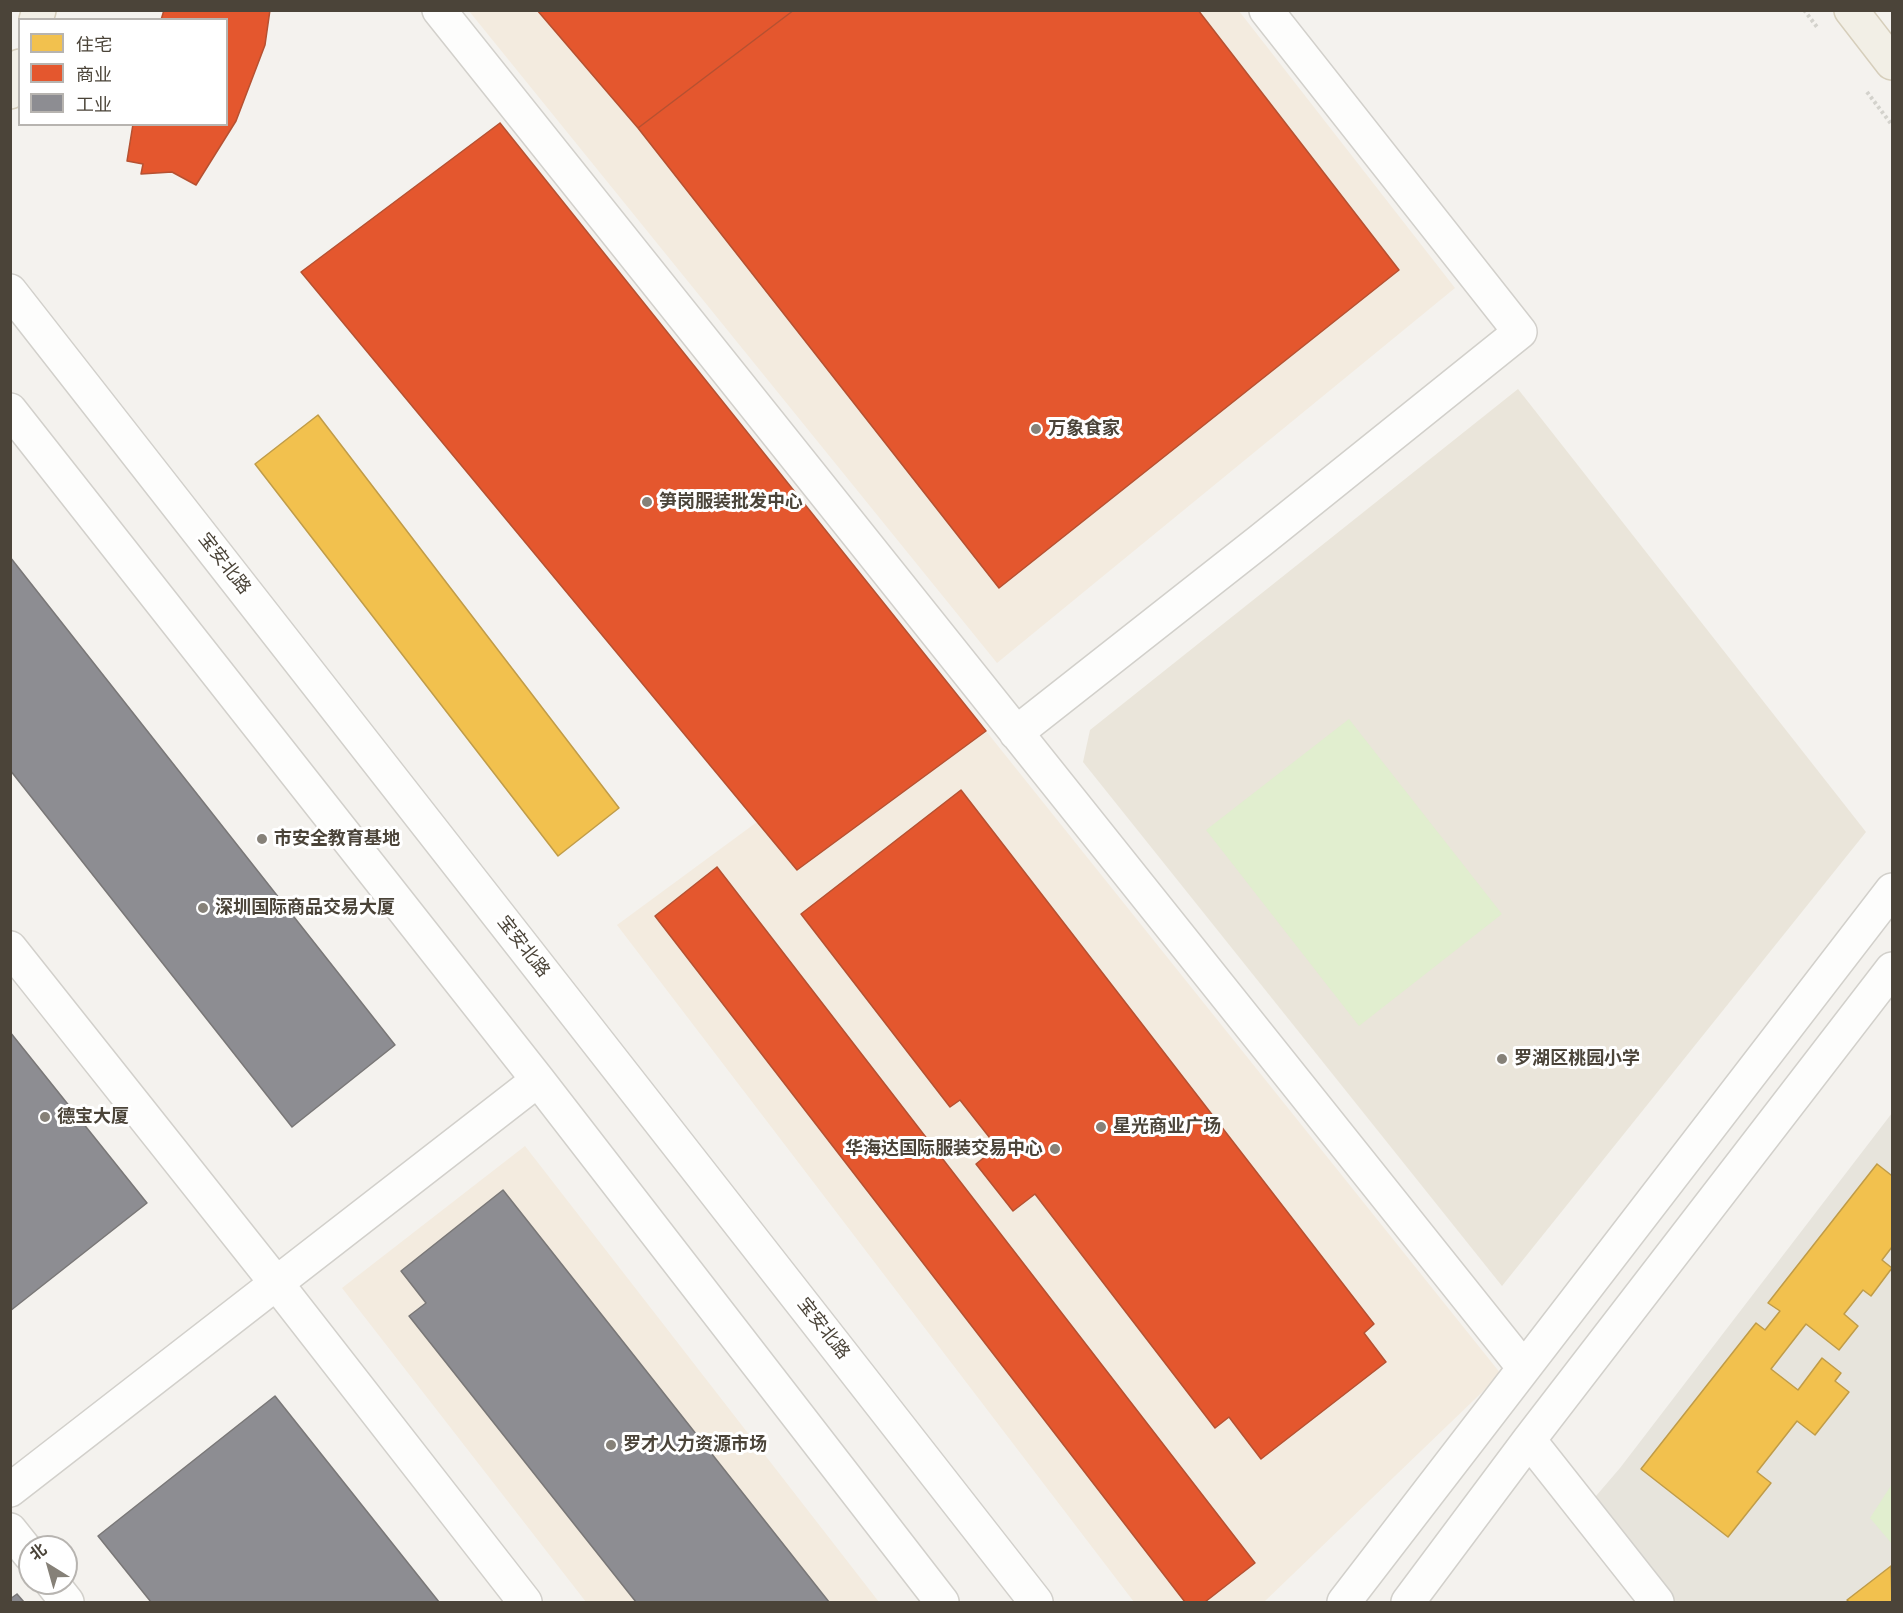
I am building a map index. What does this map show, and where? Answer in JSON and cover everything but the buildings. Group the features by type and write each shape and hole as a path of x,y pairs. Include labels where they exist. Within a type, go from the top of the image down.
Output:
{"main road":[{"path":"1851,10 1893,63"},
{"path":"10,92 18,71"}],"street":[{"path":"439,10 1524,1368"},
{"path":"1016,733 1520,332 1266,10"},
{"name":"宝安北路","path":"10,291 1036,1602"},
{"path":"10,410 538,1080 942,1602"},
{"path":"1344,1602 1893,890"},
{"path":"10,948 277,1284 525,1602"},
{"path":"1408,1602 1529,1440 1893,969"},
{"path":"10,1490 538,1080"},
{"path":"1529,1440 1657,1602"}],"shaded area":[{"name":"万象食家","path":"469,11 1239,11 1455,288 997,663"},
{"name":"罗湖区桃园小学","path":"1518,389 1866,832 1502,1286 1083,762 1090,730"},
{"name":"华海达国际服装交易中心","path":"986,731 1501,1374 1264,1602 1134,1602 617,925 757,822 797,870"},
{"path":"1892,1113 1892,1602 1657,1602 1584,1510 1620,1468"},
{"name":"罗才人力资源市场","path":"525,1146 879,1602 586,1602 342,1288"}],"green space":[{"path":"1349,719 1502,914 1359,1026 1206,830"},
{"path":"1892,1484 1892,1544 1870,1518"}],"place":[{"name":"万象食家","path":"1036,429"},
{"name":"笋岗服装批发中心","path":"647,502"},
{"name":"市安全教育基地","path":"262,839"},
{"name":"深圳国际商品交易大厦","path":"203,908"},
{"name":"罗湖区桃园小学","path":"1502,1059"},
{"name":"德宝大厦","path":"45,1117"},
{"name":"星光商业广场","path":"1101,1127"},
{"name":"华海达国际服装交易中心","path":"1055,1149"},
{"name":"罗才人力资源市场","path":"611,1445"}]}
